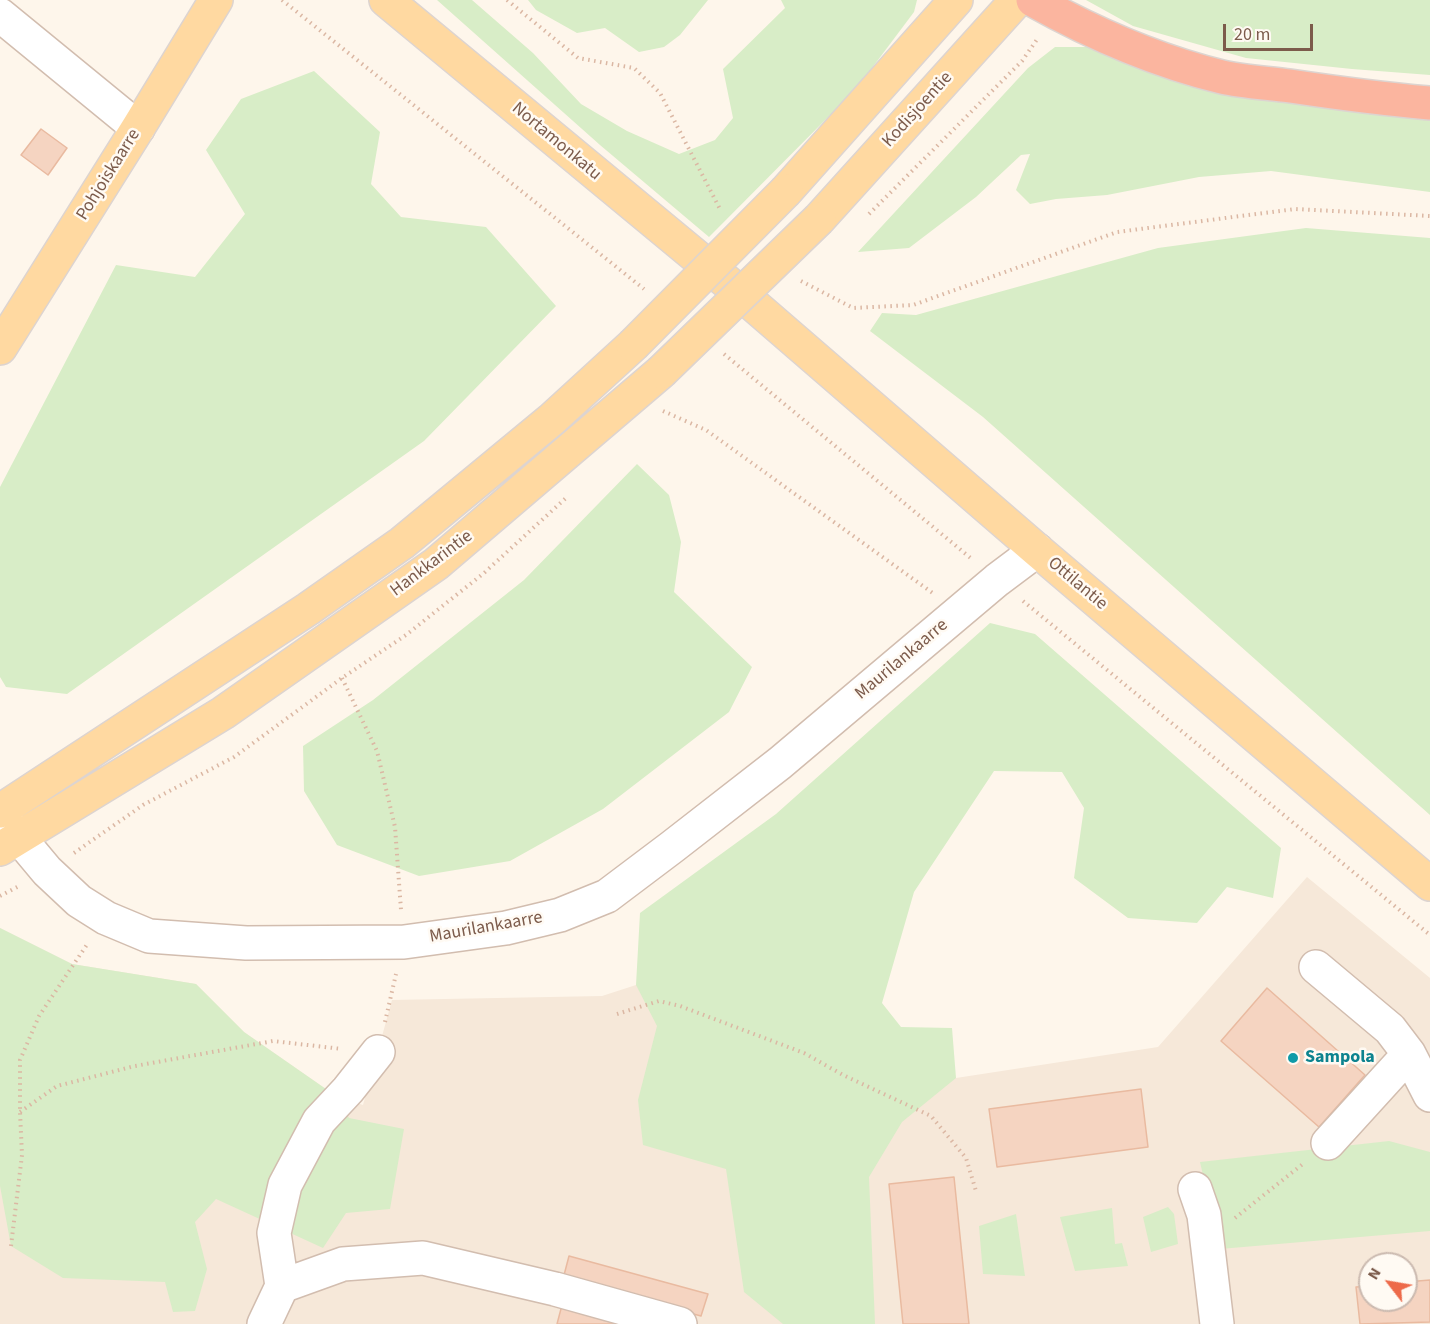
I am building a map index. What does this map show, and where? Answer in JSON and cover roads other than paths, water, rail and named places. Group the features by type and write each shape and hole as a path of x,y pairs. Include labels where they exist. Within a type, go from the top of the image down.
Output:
{"highway":[{"path":"1045,7 1139,50 1224,77 1381,99 1430,103"}],"main road":[{"name":"Pohjoiskaarre","path":"0,348 216,0"},
{"name":"Nortamonkatu","path":"386,0 727,282"},
{"name":"Hankkarintie","path":"5,828 402,543 551,420 633,345 786,191 956,0"},
{"name":"Kodisjoentie","path":"819,219 1017,0"},
{"name":"Hankkarintie","path":"5,828 223,713 436,564 661,372 819,219"},
{"name":"Ottilantie","path":"727,282 1037,550 1430,884"}],"street":[{"path":"0,15 138,128"},
{"name":"Maurilankaarre","path":"5,828 80,902 106,918 149,936 246,943 403,929 506,928 560,915 607,896 780,763 997,580 1037,550"},
{"path":"1316,967 1390,1029 1409,1053 1430,1095"},
{"path":"264,1324 282,1286 274,1233 285,1185 319,1121 348,1090 378,1052"},
{"path":"1328,1143 1409,1053"},
{"path":"1195,1189 1204,1215 1217,1324"},
{"path":"282,1286 343,1264 423,1258 555,1289 680,1324"}],"place":[{"name":"Sampola","path":"1293,1058"}]}
